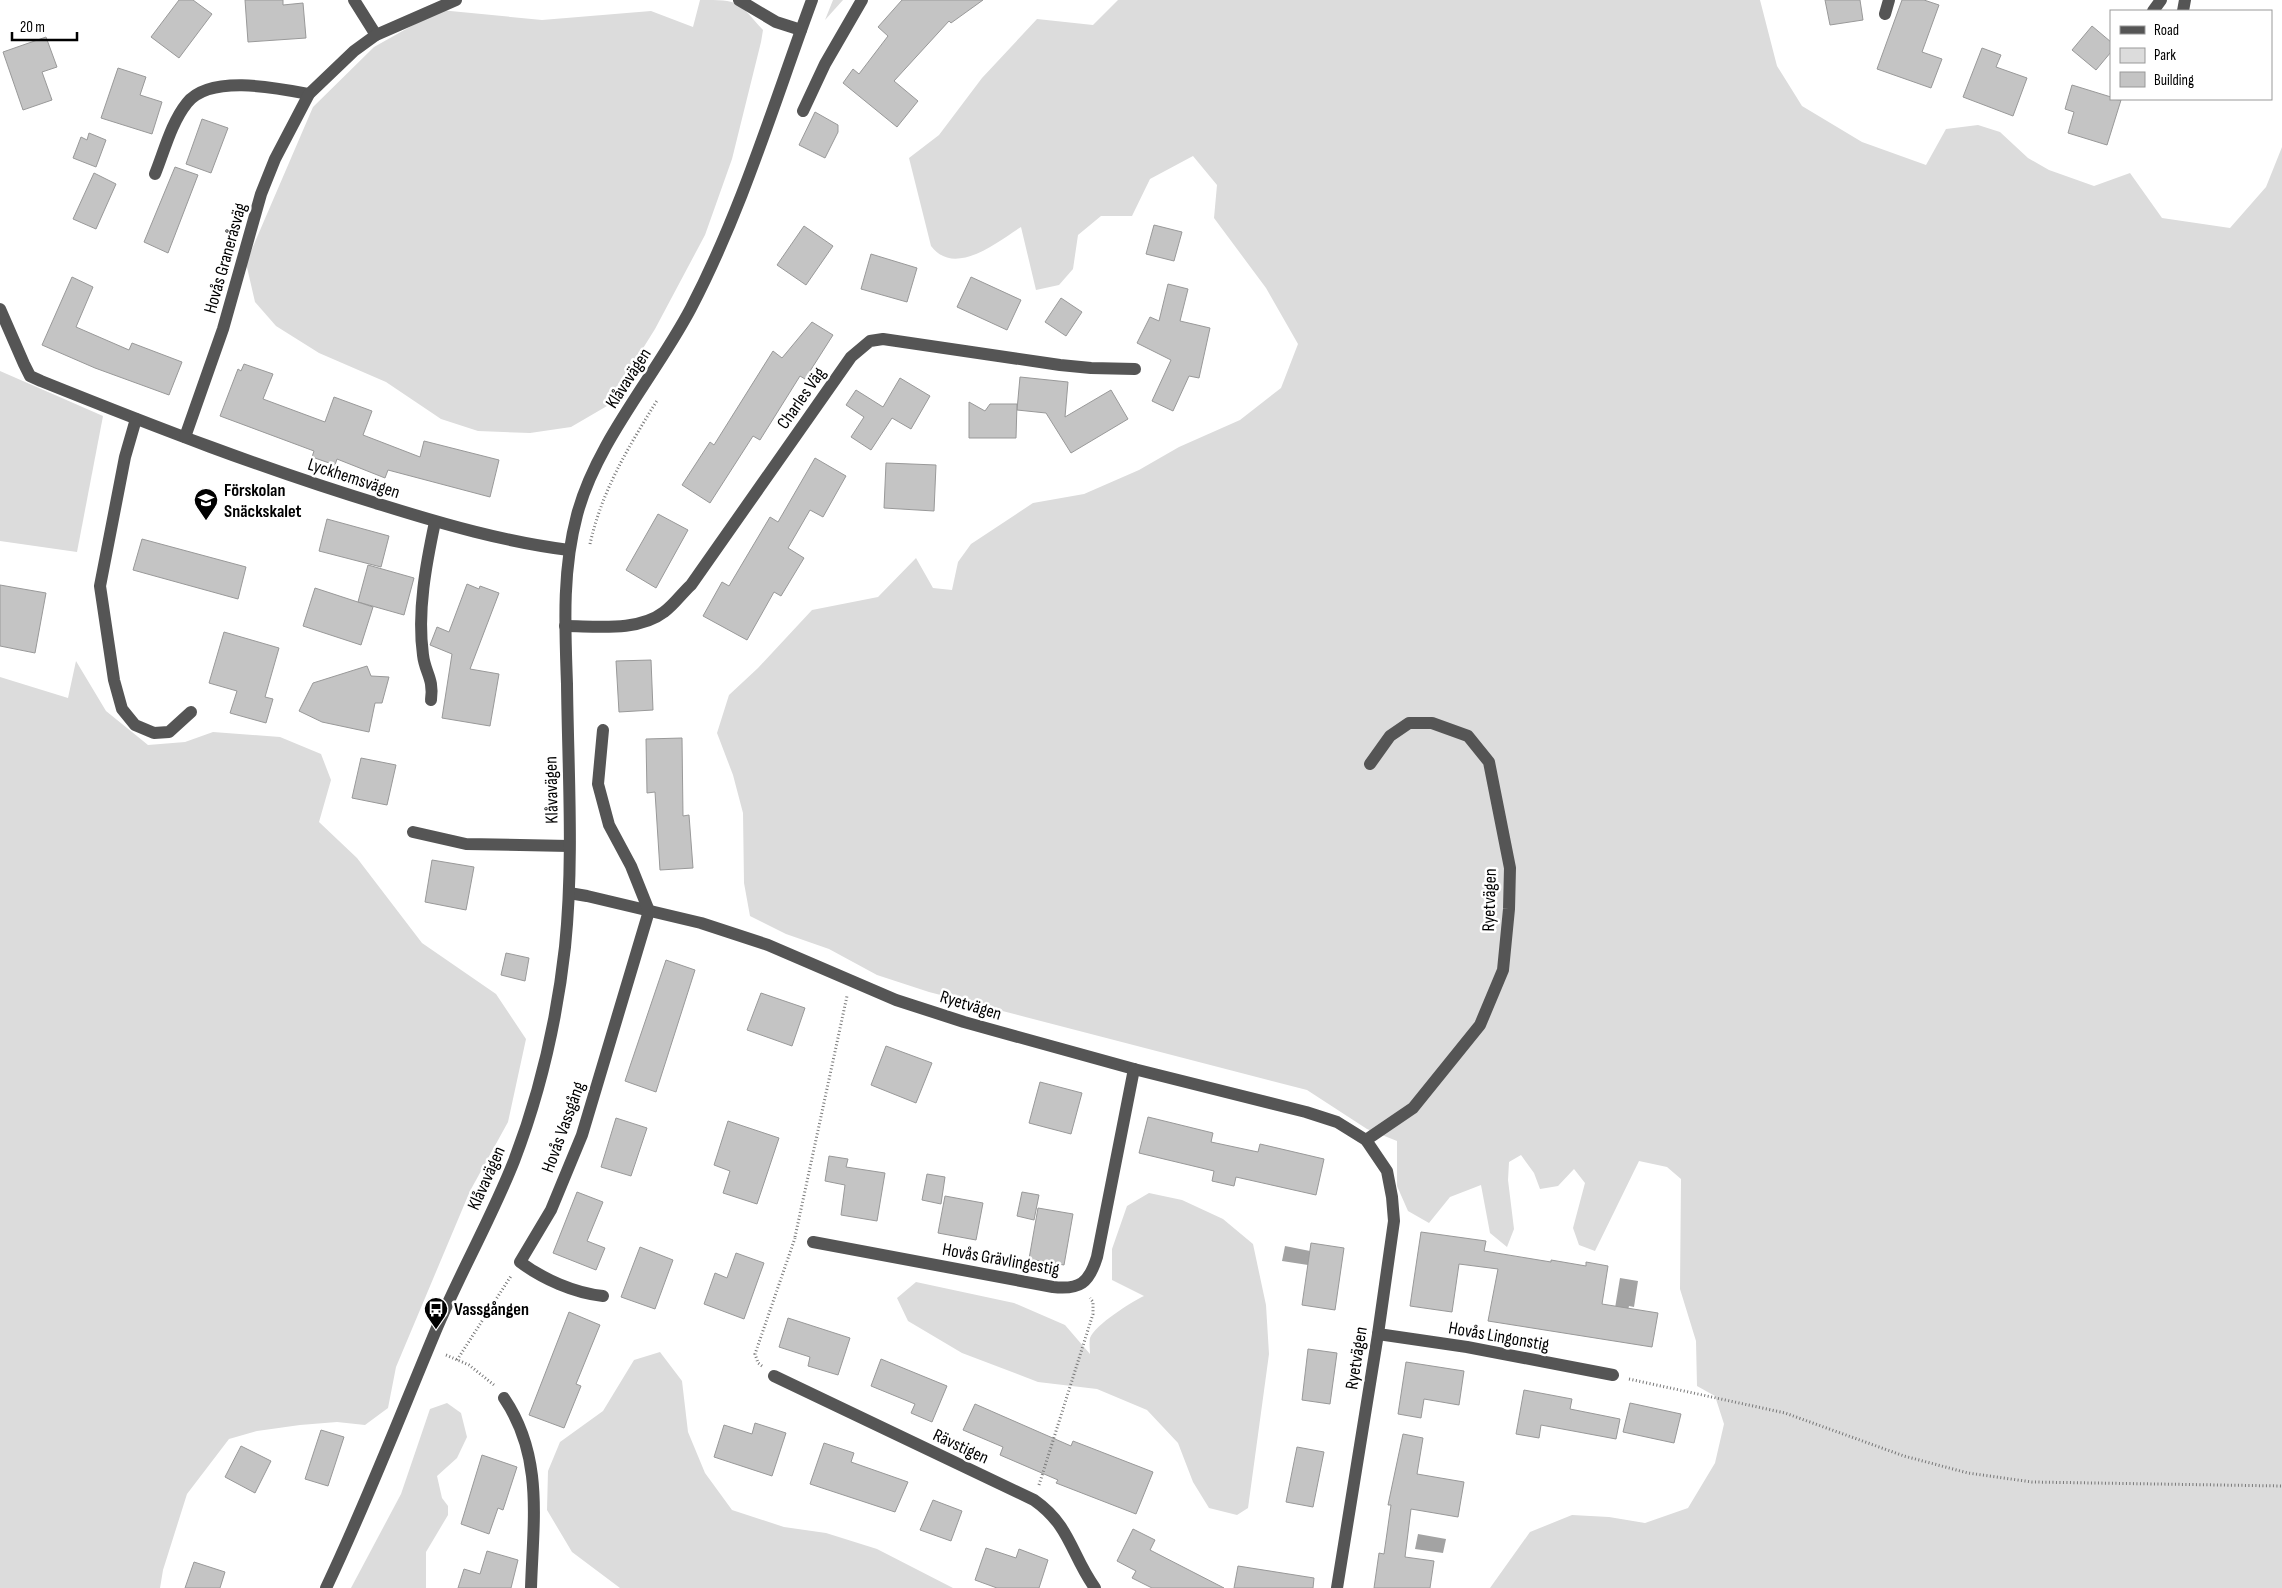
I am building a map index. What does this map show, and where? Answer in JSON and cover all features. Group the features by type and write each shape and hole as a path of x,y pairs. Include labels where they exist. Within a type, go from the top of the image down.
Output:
{"street":[{"path":"354,0 376,35"},
{"name":"Hovås Graneråsväg","path":"185,437 223,329 262,194 275,159 309,94 354,51 376,35 456,0"},
{"path":"739,0 776,22 801,30"},
{"name":"Klåvavägen","path":"326,1588 372,1485 436,1330 512,1164 541,1076 555,1010 564,950 569,893 565,626 569,550 578,510 596,468 620,422 657,368 710,271 754,162 812,0"},
{"path":"803,111 825,64 862,0"},
{"path":"1885,14 1889,0"},
{"path":"155,174 181,112 197,94 209,89 239,86 272,87 309,94"},
{"name":"Lyckhemsvägen","path":"0,309 30,376 136,419 315,485 435,522 533,546 569,550"},
{"name":"Charles Väg","path":"565,626 612,626 640,623 663,613 691,585 851,357 870,341 883,339 1091,368 1136,369"},
{"path":"136,419 125,457 100,586 114,680 122,709 135,725 154,733 168,732 191,712"},
{"path":"431,700 433,689 423,656 421,626 426,563 435,522"},
{"name":"Ryetvägen","path":"1366,1140 1413,1108 1480,1025 1502,970 1509,909 1510,868 1489,762 1468,736 1432,724 1408,723 1390,736 1370,764"},
{"path":"603,730 598,784 609,825 631,866 649,911"},
{"path":"413,832 466,844 569,846"},
{"name":"Ryetvägen","path":"569,893 701,923 768,944 896,1000 964,1022 1134,1069 1306,1112 1337,1122 1366,1140 1387,1171 1392,1197 1393,1227 1378,1334 1337,1588"},
{"name":"Hovås Vassgång","path":"520,1262 551,1210 582,1135 649,911"},
{"name":"Hovås Grävlingestig","path":"812,1242 1053,1287 1069,1289 1082,1284 1092,1272 1097,1257 1134,1069"},
{"path":"520,1262 536,1274 590,1294 603,1296"},
{"name":"Hovås Lingonstig","path":"1378,1334 1482,1350 1614,1375"},
{"name":"Rävstigen","path":"774,1376 1034,1500 1050,1511 1064,1529 1096,1588"},
{"path":"504,1398 522,1429 531,1457 533,1480 531,1588"}],"path":[{"path":"774,1376 758,1363 755,1354 795,1238 850,981"},
{"path":"795,1238 812,1242"},
{"path":"457,1360 520,1262"},
{"path":"1034,1500 1065,1406 1092,1314 1093,1302 1082,1284"},
{"path":"446,1355 484,1376 504,1398"},
{"path":"1614,1375 1784,1413 1904,1456 1968,1473 2032,1482 2282,1486"}],"green space":[{"path":"700,0 737,4 763,30 761,42 732,159 705,235 655,329 607,406 571,427 530,433 478,431 441,419 386,382 319,353 276,326 255,302 246,263 313,107 374,47 440,10 542,20 651,11 693,27"},
{"path":"833,0 843,0 825,20"},
{"path":"1118,0 1760,0 1777,66 1802,106 1862,142 1926,165 1946,129 1978,125 2000,132 2028,158 2049,170 2094,186 2130,173 2162,218 2230,228 2266,187 2282,147 2282,1588 1490,1588 1530,1532 1572,1515 1609,1517 1645,1523 1688,1508 1715,1463 1724,1424 1715,1396 1697,1386 1696,1341 1680,1289 1681,1179 1667,1167 1639,1161 1595,1251 1579,1245 1573,1228 1585,1183 1574,1169 1558,1186 1540,1189 1534,1173 1521,1155 1509,1162 1508,1180 1514,1229 1507,1247 1490,1233 1481,1185 1450,1197 1429,1223 1408,1211 1397,1186 1397,1141 1367,1129 1307,1090 929,992 877,975 829,949 786,934 750,916 744,883 743,813 733,775 717,733 729,695 758,668 812,610 878,597 916,558 933,588 952,590 958,562 971,544 1033,503 1084,494 1139,470 1179,447 1240,420 1281,388 1298,344 1266,288 1214,218 1217,185 1193,156 1150,179 1132,216 1101,216 1078,235 1073,269 1059,285 1036,290 1021,227 989,248 964,258 952,258 941,255 931,246 909,158 939,135 982,78 1037,19 1093,25"},
{"path":"0,371 103,416 77,552 0,541"},
{"path":"76,661 106,711 148,745 185,742 213,732 280,737 321,754 331,780 319,822 357,858 422,943 496,994 526,1039 508,1122 470,1191 396,1367 388,1408 365,1425 337,1422 300,1425 257,1431 229,1439 187,1494 163,1570 160,1588 0,1588 0,677 68,698"},
{"path":"1149,1193 1182,1200 1223,1219 1253,1244 1266,1305 1269,1354 1248,1508 1237,1515 1209,1508 1193,1482 1178,1443 1147,1410 1097,1389 1038,1382 962,1353 908,1321 897,1298 916,1282 1014,1303 1065,1325 1090,1354 1090,1338 1093,1333 1123,1308 1144,1296 1112,1280 1112,1249 1127,1206"},
{"path":"660,1352 682,1381 688,1432 705,1473 732,1510 784,1527 826,1533 877,1549 953,1588 620,1588 572,1552 547,1510 548,1471 560,1442 603,1411 634,1360"},
{"path":"447,1403 461,1413 467,1437 457,1458 437,1476 442,1498 448,1506 448,1515 426,1552 426,1588 351,1588 401,1494 430,1409"}],"shaded area":[{"path":"1285,1246 1310,1251 1308,1265 1282,1261"},
{"path":"1620,1278 1638,1281 1634,1307 1629,1306 1628,1310 1615,1308"},
{"path":"1418,1534 1446,1539 1443,1553 1415,1549"}],"building":[{"path":"179,0 193,0 212,14 179,58 151,37"},
{"path":"245,0 283,0 283,5 303,3 306,38 248,42"},
{"path":"902,0 983,0 951,23 949,21 894,81 918,101 897,127 843,83 853,69 859,74 888,36 878,27"},
{"path":"1825,0 1860,0 1863,20 1830,25"},
{"path":"1902,0 1924,0 1939,5 1922,52 1942,59 1931,88 1877,69"},
{"path":"2092,26 2110,41 2110,53 2096,70 2072,50"},
{"path":"46,37 57,67 42,72 52,100 23,110 3,52"},
{"path":"1982,48 2001,55 1996,67 2027,78 2013,116 1963,97"},
{"path":"118,68 146,77 140,95 162,102 152,134 101,118"},
{"path":"2072,85 2110,97 2110,100 2121,100 2107,145 2068,133 2074,112 2065,109"},
{"path":"815,112 838,125 838,132 825,158 799,145"},
{"path":"202,119 228,128 211,173 186,164"},
{"path":"89,133 106,140 96,167 73,158 81,137 87,140"},
{"path":"175,167 198,175 168,253 144,242"},
{"path":"94,173 116,184 96,229 73,219"},
{"path":"1154,225 1182,232 1174,261 1146,254"},
{"path":"804,226 833,246 806,285 777,265"},
{"path":"871,254 917,268 907,302 861,289"},
{"path":"72,277 93,287 76,327 129,350 132,343 182,362 169,395 95,368 42,345"},
{"path":"971,277 1021,300 1007,330 957,307"},
{"path":"1168,284 1188,289 1180,321 1210,328 1199,378 1189,376 1173,411 1152,401 1171,360 1137,343 1150,317 1159,321"},
{"path":"1061,298 1082,312 1066,336 1045,322"},
{"path":"812,322 833,335 805,379 800,376 760,440 753,436 710,503 682,485 710,442 714,445 773,351 782,358"},
{"path":"244,364 273,374 263,399 325,422 334,397 372,411 363,435 420,457 424,441 499,460 490,497 388,470 385,478 337,459 335,465 312,457 314,451 220,416 238,369 241,371"},
{"path":"1020,377 1068,382 1065,417 1111,390 1128,419 1071,453 1046,413 1017,410"},
{"path":"900,378 930,396 911,429 892,418 871,450 851,437 864,417 846,405 856,390 883,407"},
{"path":"969,402 985,411 990,404 1017,404 1016,438 969,438"},
{"path":"815,458 846,476 823,517 810,510 788,548 804,558 781,596 774,592 747,640 703,616 722,582 729,586 770,517 778,522"},
{"path":"886,463 936,465 934,511 884,508"},
{"path":"658,514 688,530 656,588 626,570"},
{"path":"327,519 389,536 381,567 319,551"},
{"path":"142,539 246,567 238,599 133,570"},
{"path":"368,565 414,578 404,615 358,602"},
{"path":"467,584 479,589 480,586 499,593 470,669 499,674 490,726 442,718 452,654 430,645 437,627 449,632"},
{"path":"0,585 46,593 35,653 0,646"},
{"path":"315,588 373,607 361,645 303,626"},
{"path":"224,632 279,648 265,697 273,699 266,723 230,713 237,691 209,683"},
{"path":"651,660 653,710 619,712 616,661"},
{"path":"367,666 371,676 389,677 382,703 375,703 369,732 322,722 299,711 313,683"},
{"path":"682,738 683,816 689,815 693,868 660,870 655,792 647,793 646,739"},
{"path":"361,758 396,765 387,805 352,798"},
{"path":"432,860 474,867 466,910 425,902"},
{"path":"506,953 529,958 525,981 501,975"},
{"path":"666,960 695,970 656,1092 625,1081"},
{"path":"761,993 805,1008 792,1046 747,1030"},
{"path":"886,1046 932,1063 916,1103 871,1085"},
{"path":"1040,1082 1082,1093 1071,1134 1029,1123"},
{"path":"1148,1117 1213,1133 1211,1142 1258,1152 1260,1144 1324,1159 1316,1195 1236,1177 1234,1186 1212,1181 1214,1171 1139,1153"},
{"path":"616,1118 647,1128 631,1176 601,1167"},
{"path":"728,1121 779,1138 757,1204 723,1193 730,1171 714,1165"},
{"path":"829,1156 848,1159 846,1167 885,1173 877,1221 841,1215 845,1185 825,1181"},
{"path":"927,1174 945,1177 941,1204 922,1200"},
{"path":"577,1192 603,1202 587,1241 605,1248 596,1270 553,1253"},
{"path":"1022,1192 1039,1195 1034,1220 1017,1216"},
{"path":"945,1196 983,1203 976,1240 938,1233"},
{"path":"1038,1208 1073,1214 1064,1265 1029,1259"},
{"path":"1421,1232 1486,1241 1484,1251 1551,1262 1551,1260 1586,1266 1586,1262 1608,1266 1602,1304 1658,1313 1652,1347 1488,1321 1498,1269 1459,1264 1452,1312 1410,1306"},
{"path":"1311,1243 1344,1248 1335,1310 1302,1305"},
{"path":"640,1247 673,1260 655,1309 621,1297"},
{"path":"736,1253 764,1263 744,1319 704,1304 715,1273 727,1278"},
{"path":"569,1312 600,1325 576,1384 581,1386 564,1428 529,1415"},
{"path":"788,1318 850,1338 838,1375 808,1366 810,1357 779,1347"},
{"path":"1308,1349 1337,1353 1330,1404 1302,1400"},
{"path":"881,1359 947,1386 932,1422 911,1413 915,1404 871,1386"},
{"path":"1406,1362 1464,1371 1459,1405 1424,1399 1421,1418 1398,1414"},
{"path":"1524,1390 1572,1399 1570,1409 1620,1419 1616,1439 1541,1425 1539,1438 1516,1434"},
{"path":"1630,1403 1681,1414 1674,1443 1623,1432"},
{"path":"975,1404 1071,1446 1073,1441 1153,1472 1136,1514 1056,1483 1058,1480 1000,1455 1003,1447 963,1430"},
{"path":"755,1423 786,1433 772,1476 714,1457 724,1425 752,1434"},
{"path":"321,1430 344,1437 328,1486 305,1479"},
{"path":"1403,1434 1423,1438 1417,1474 1464,1482 1458,1517 1411,1509 1405,1557 1434,1561 1430,1588 1374,1588 1379,1553 1384,1554 1391,1505 1388,1505"},
{"path":"824,1443 854,1453 851,1462 908,1482 895,1512 810,1484"},
{"path":"241,1446 271,1461 255,1493 225,1477"},
{"path":"1297,1447 1324,1452 1313,1507 1286,1502"},
{"path":"482,1455 517,1467 503,1510 498,1508 489,1534 461,1524"},
{"path":"933,1500 962,1511 951,1541 920,1530"},
{"path":"1133,1529 1155,1540 1150,1550 1224,1588 1152,1588 1132,1578 1136,1571 1117,1561"},
{"path":"986,1548 1016,1558 1019,1549 1048,1560 1039,1588 997,1588 975,1580"},
{"path":"487,1551 518,1560 511,1588 458,1588 464,1569 480,1574"},
{"path":"194,1562 225,1572 220,1588 185,1588"},
{"path":"1238,1566 1314,1578 1313,1588 1234,1588"}],"place":[{"name":"Förskolan Snäckskalet","path":"206,521"},
{"name":"Vassgången","path":"436,1330"}]}
